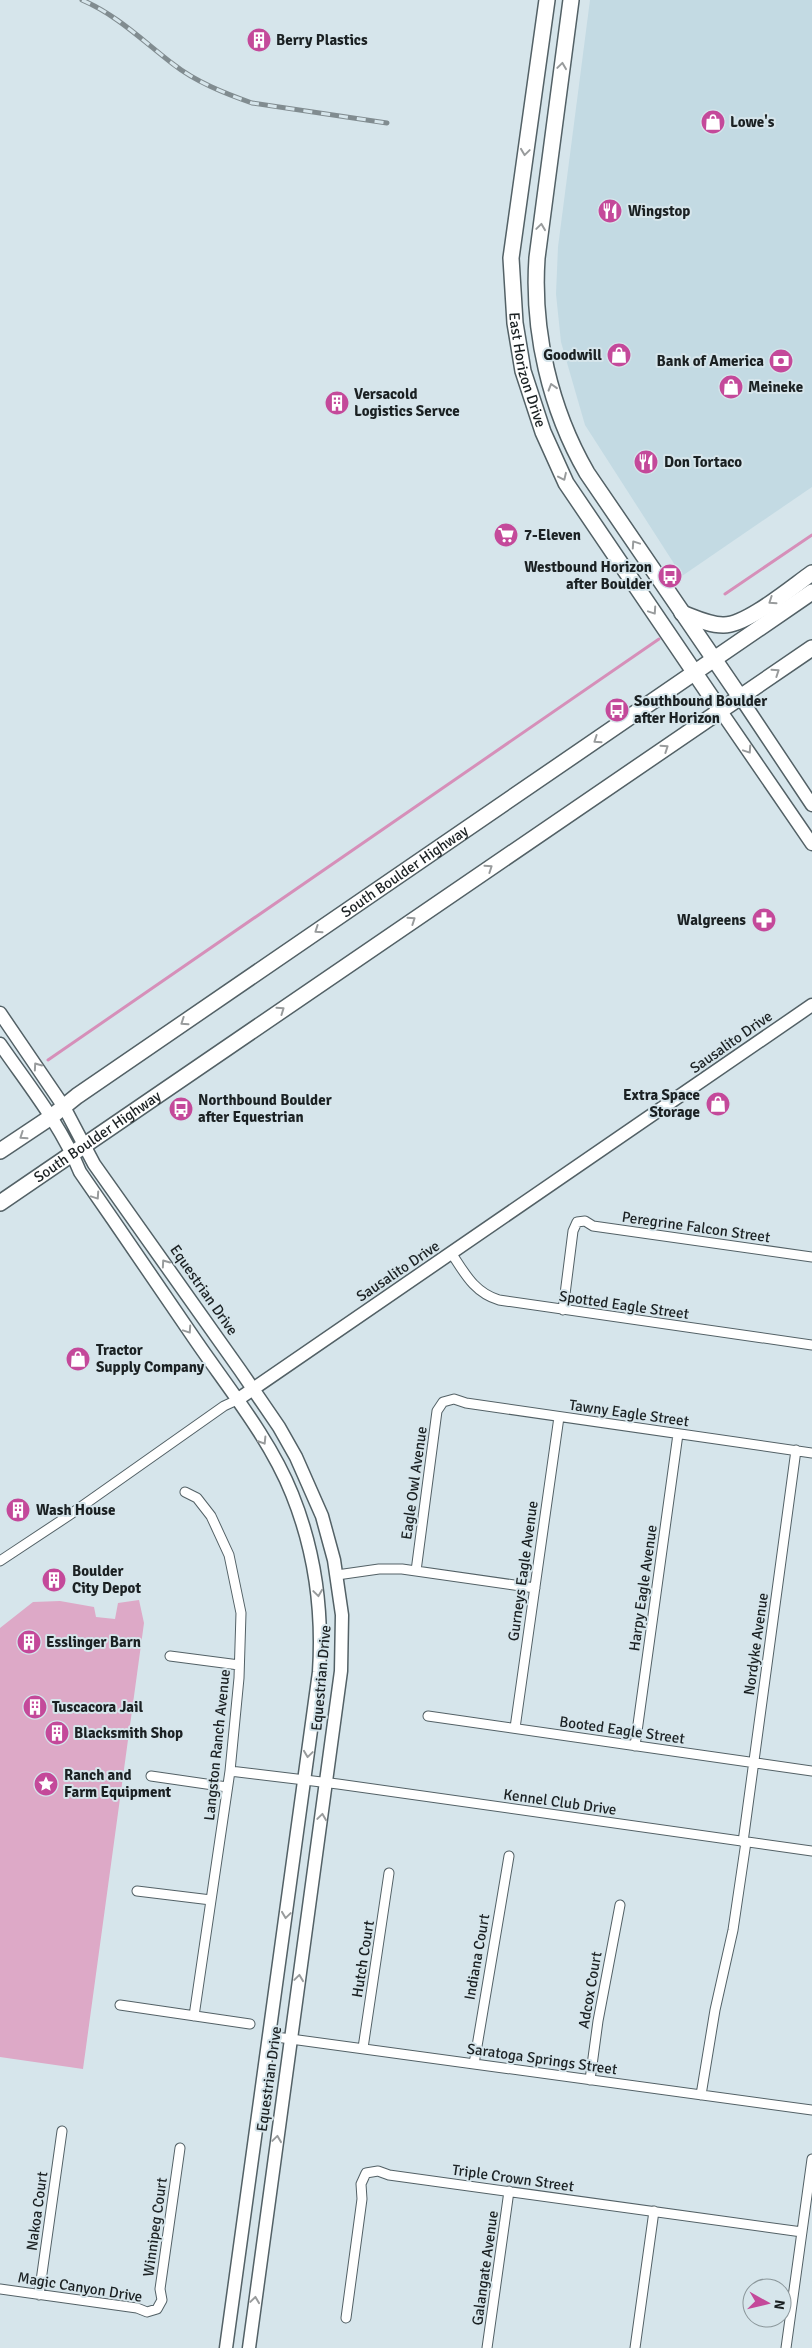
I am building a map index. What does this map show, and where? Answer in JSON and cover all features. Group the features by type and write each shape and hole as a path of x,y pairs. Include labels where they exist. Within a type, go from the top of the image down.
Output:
{"main road":[{"name":"East Horizon Drive","path":"547,0 512,258 518,352 526,384 551,450 566,483 720,710"},
{"name":"East Horizon Drive","path":"571,0 535,283 543,351 563,422 574,450 587,473 740,697"},
{"path":"531,118 555,121"},
{"path":"512,258 537,258"},
{"path":"551,450 574,450"},
{"path":"682,613 716,625 730,625 743,620 812,573"},
{"name":"South Boulder Highway","path":"0,1151 51,1117 77,1096 812,592"},
{"name":"South Boulder Highway","path":"0,1203 812,648"}],"street":[{"path":"740,697 812,805"},
{"path":"720,710 812,844"},
{"name":"Sausalito Drive","path":"0,1561 224,1406 237,1400 452,1254 812,1005"},
{"name":"Equestrian Drive","path":"0,1014 64,1107 79,1149 80,1172 237,1400 275,1461 292,1493 308,1545 318,1593 321,1643 226,2348"},
{"name":"Equestrian Drive","path":"0,1044 51,1117 94,1164 279,1427 310,1486 322,1516 337,1574 342,1615 342,1645 326,1783 249,2348"},
{"name":"Peregrine Falcon Street","path":"563,1310 573,1231 577,1222 585,1221 593,1226 812,1257"},
{"name":"Spotted Eagle Street","path":"452,1254 471,1282 488,1297 499,1300 812,1346"},
{"name":"Tawny Eagle Street","path":"443,1402 454,1399 466,1403 812,1453"},
{"name":"Eagle Owl Avenue","path":"416,1570 437,1411 443,1402"},
{"name":"Gurneys Eagle Avenue","path":"515,1728 559,1417"},
{"name":"Harpy Eagle Avenue","path":"635,1746 678,1434"},
{"name":"Nordyke Avenue","path":"702,2095 714,2010 734,1930 753,1763 796,1450"},
{"name":"Langston Ranch Avenue","path":"186,1492 198,1498 211,1516 229,1555 242,1613 230,1771 194,2016"},
{"path":"337,1574 379,1568 416,1570 535,1588"},
{"path":"170,1656 239,1665"},
{"name":"Booted Eagle Street","path":"428,1716 812,1771"},
{"name":"Kennel Club Drive","path":"230,1771 812,1851"},
{"path":"151,1776 227,1787"},
{"name":"Indiana Court","path":"474,2064 509,1856"},
{"name":"Hutch Court","path":"363,2048 389,1874"},
{"path":"137,1891 211,1900"},
{"name":"Adcox Court","path":"590,2080 598,2021 620,1905"},
{"path":"120,2005 250,2024"},
{"name":"Saratoga Springs Street","path":"269,2036 812,2110"},
{"name":"Nakoa Court","path":"40,2295 62,2131"},
{"name":"Winnipeg Court","path":"157,2309 162,2300 160,2289 180,2148"},
{"path":"786,2348 812,2159"},
{"name":"Triple Crown Street","path":"346,2318 362,2199 361,2184 366,2173 378,2171 389,2175 802,2232"},
{"name":"Galangate Avenue","path":"487,2348 509,2191"},
{"path":"635,2348 654,2211"},
{"name":"Magic Canyon Drive","path":"0,2289 137,2308 147,2312 157,2309"}],"shaded area":[{"path":"590,0 812,0 812,487 682,576 585,425 561,342 556,294 558,247"},
{"path":"139,1600 144,1623 83,2069 0,2057 0,1628 33,1602 60,1601 94,1607 96,1617 115,1619 118,1603"}],"waterway":[{"path":"725,594 812,535"},
{"path":"48,1060 659,639"}],"railway":[{"path":"82,0 107,13 182,70 201,82 231,95 252,103 387,123"}],"place":[{"name":"Berry Plastics","path":"259,40"},
{"name":"Lowe's","path":"713,122"},
{"name":"Wingstop","path":"610,211"},
{"name":"Goodwill","path":"619,355"},
{"name":"Bank of America","path":"781,361"},
{"name":"Meineke","path":"731,387"},
{"name":"Versacold Logistics Servce","path":"337,403"},
{"name":"Don Tortaco","path":"646,462"},
{"name":"7-Eleven","path":"506,535"},
{"name":"Westbound Horizon after Boulder","path":"670,576"},
{"name":"Southbound Boulder after Horizon","path":"617,710"},
{"name":"Walgreens","path":"764,920"},
{"name":"Extra Space Storage","path":"718,1104"},
{"name":"Northbound Boulder after Equestrian","path":"181,1109"},
{"name":"Tractor Supply Company","path":"78,1359"},
{"name":"Wash House","path":"18,1510"},
{"name":"Boulder City Depot","path":"54,1580"},
{"name":"Esslinger Barn","path":"29,1642"},
{"name":"Tuscacora Jail","path":"35,1707"},
{"name":"Blacksmith Shop","path":"57,1733"},
{"name":"Ranch and Farm Equipment","path":"46,1784"}]}
